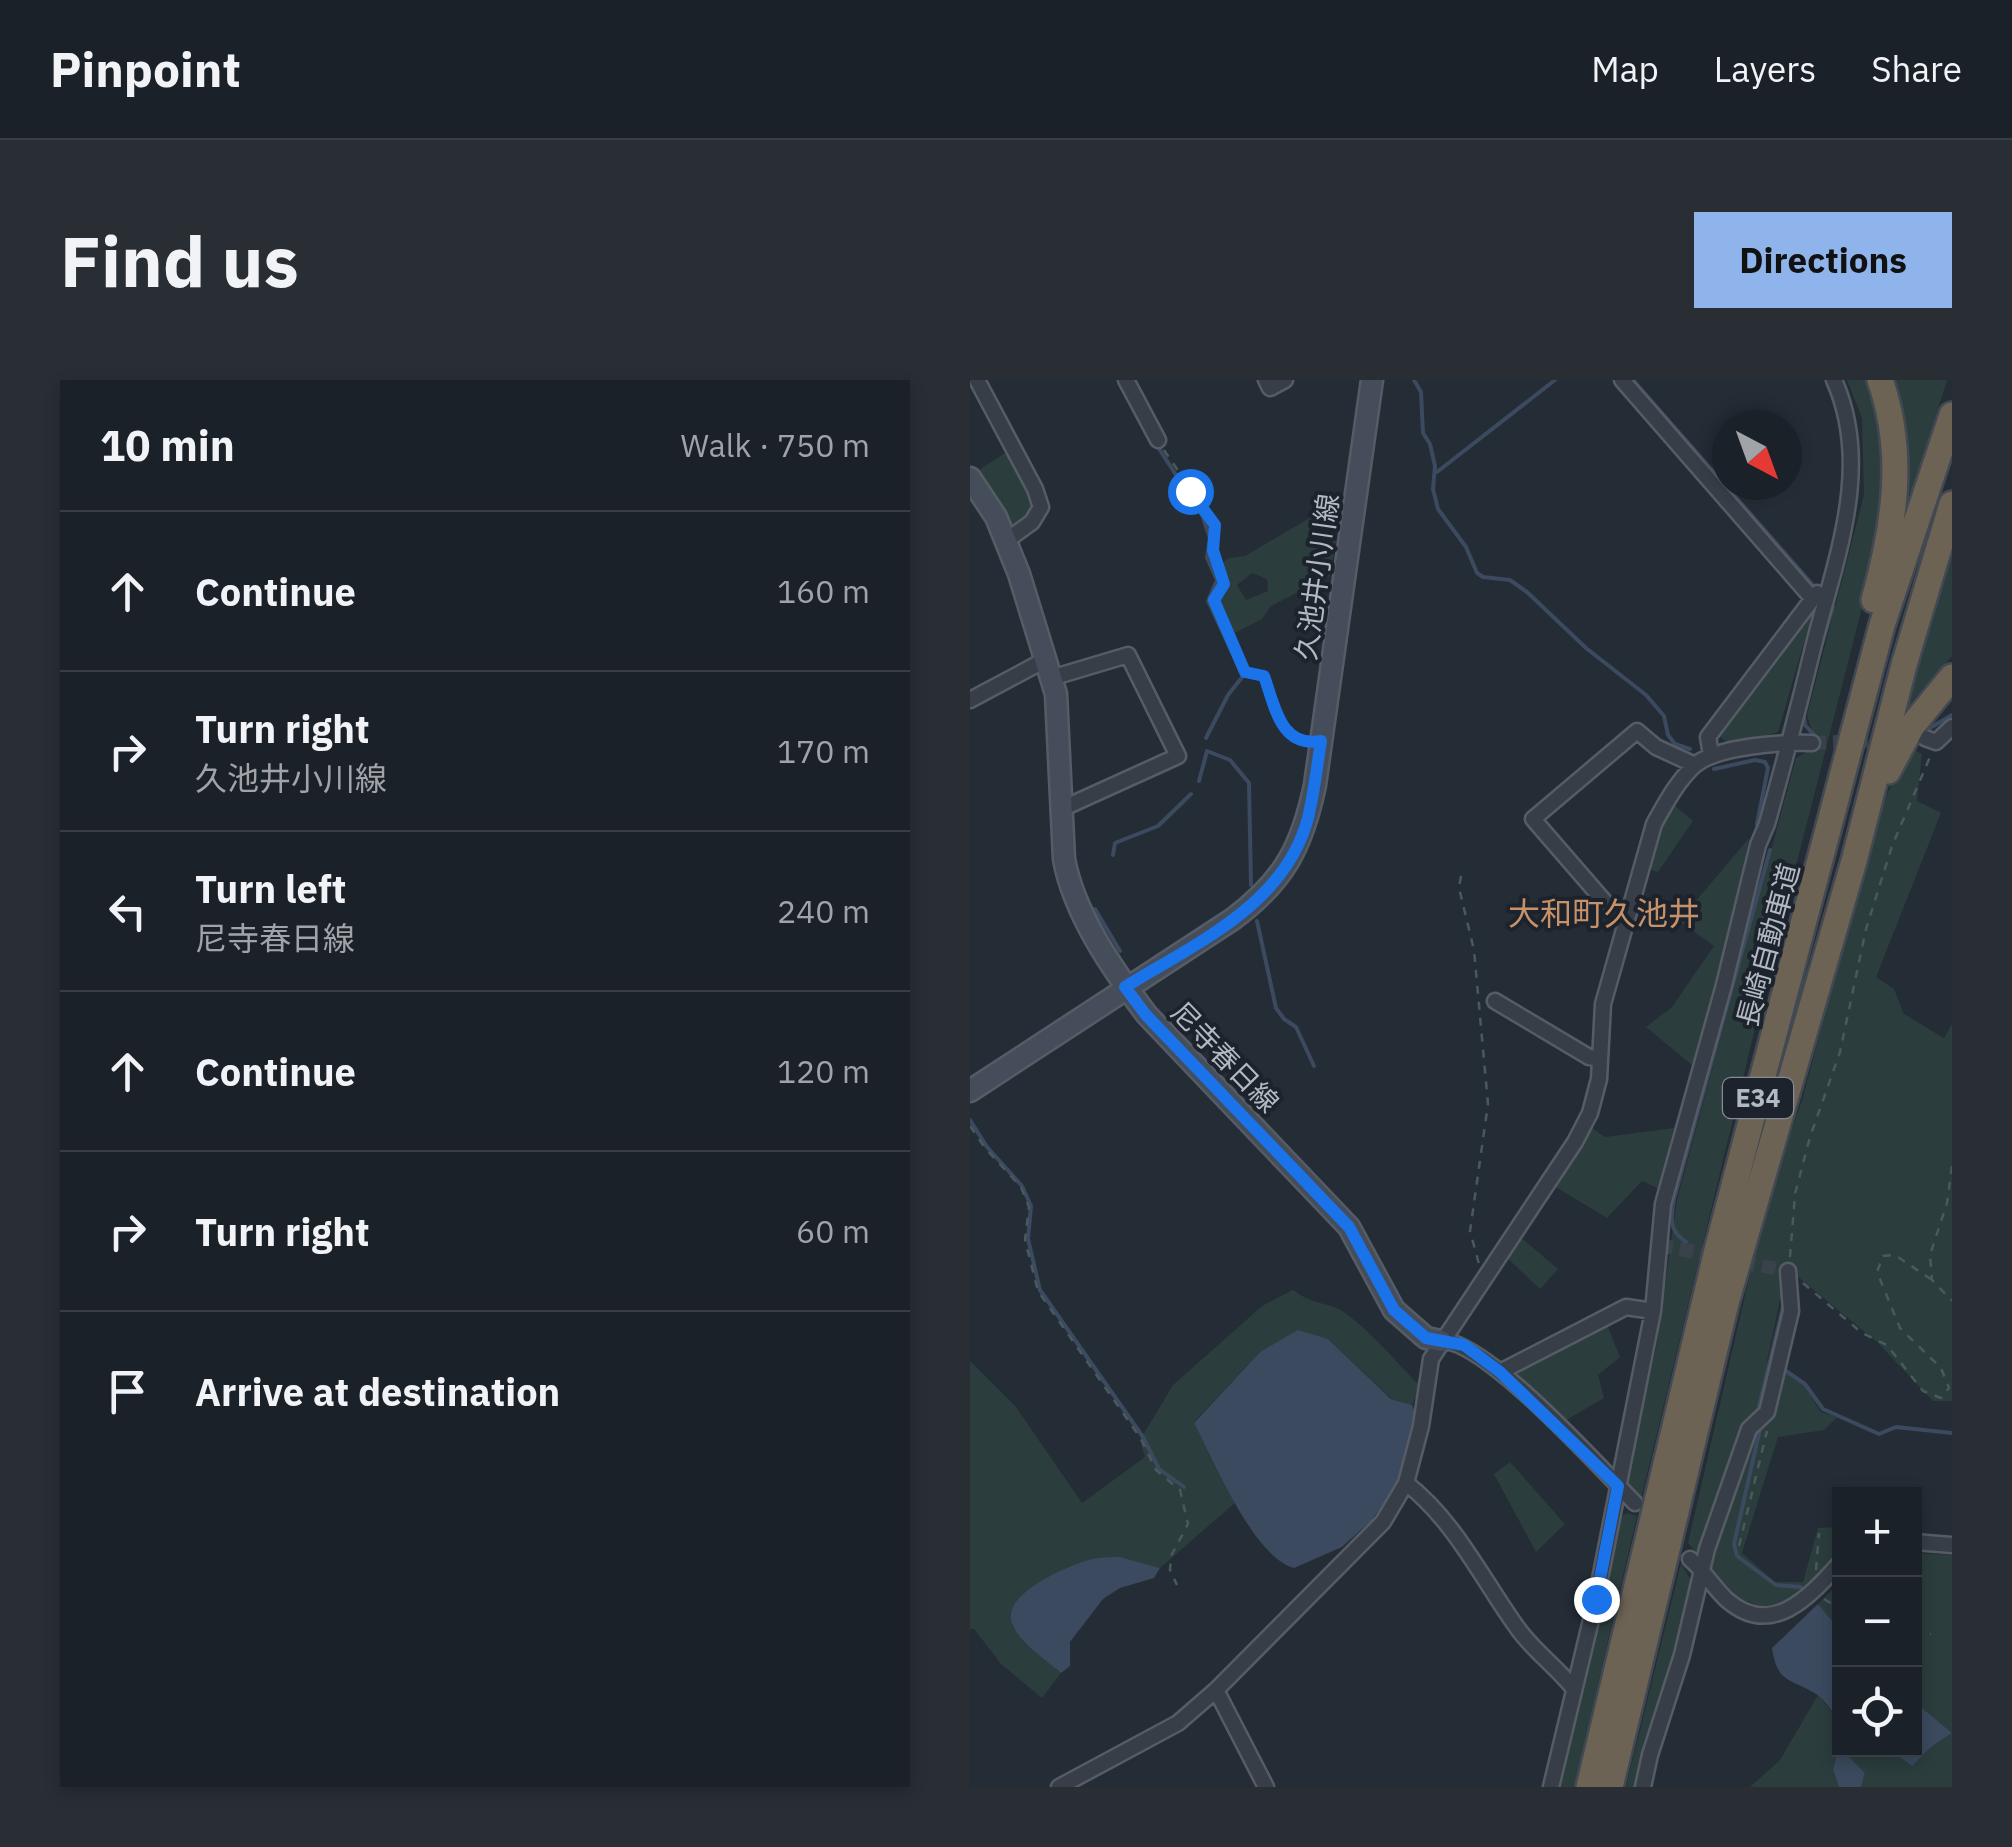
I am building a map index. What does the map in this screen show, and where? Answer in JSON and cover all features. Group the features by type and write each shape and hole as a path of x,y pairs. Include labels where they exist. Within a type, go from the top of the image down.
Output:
{"highway":[{"path":"1801,937 1816,828 1888,551 1894,514 1895,446 1880,380"},
{"name":"長崎自動車道","path":"1589,1787 1703,1307 1882,625 1952,415"},
{"name":"長崎自動車道","path":"1610,1787 1726,1303 1952,504"},
{"path":"1854,860 1891,763 1912,726 1952,677"}],"street":[{"path":"977,380 1035,490 1040,507 1032,522 1006,542"},
{"path":"1126,380 1158,440"},
{"path":"1266,380 1270,388 1285,380"},
{"name":"久池井小川線","path":"970,1091 1234,919 1280,878 1307,821 1372,380"},
{"path":"1622,380 1812,598"},
{"path":"1551,1787 1653,1311 1663,1204 1844,540 1850,475 1848,411 1834,380"},
{"name":"尼寺春日線","path":"970,478 996,517 1006,542 1043,668 1056,694 1059,810 1068,882 1125,987 1146,1015 1349,1227 1394,1310 1426,1338 1441,1341"},
{"path":"1711,755 1708,737 1812,598 1833,577"},
{"path":"970,700 1043,668 1128,655 1178,756 1059,810"},
{"path":"1931,740 1952,727"},
{"path":"1625,920 1617,916 1534,819 1637,731 1656,747 1694,766"},
{"path":"1059,1787 1178,1723 1216,1690 1383,1522 1406,1483 1421,1426 1431,1359 1575,1142 1590,1113 1599,1079 1603,1004 1654,824 1667,800 1694,766 1711,755 1789,742 1812,744"},
{"path":"1495,1000 1589,1057 1600,1059"},
{"path":"1644,1787 1650,1754 1682,1656 1695,1564 1748,1430 1767,1412 1791,1311 1788,1270"},
{"path":"1500,1372 1626,1307 1653,1311"},
{"path":"1441,1341 1464,1345 1500,1372 1635,1503"},
{"path":"1406,1483 1447,1524 1518,1630 1574,1689"},
{"path":"1922,1543 1952,1546"},
{"path":"1695,1564 1728,1601 1749,1613 1773,1615 1797,1606 1832,1572"},
{"path":"1216,1690 1266,1787"}],"path":[{"path":"1158,440 1215,525 1213,550 1224,584 1214,600 1245,672 1264,676 1282,728 1295,739 1321,741"},
{"path":"1931,740 1866,929 1840,1052 1795,1194 1788,1270 1862,1332 1887,1345 1924,1391 1941,1398 1948,1388 1941,1368 1900,1328 1877,1272 1883,1256 1895,1255 1932,1280 1952,1301"},
{"path":"1460,876 1459,888 1474,950 1488,1104 1470,1231 1483,1278"},
{"path":"970,1126 1020,1187 1029,1208 1026,1240 1038,1291 1142,1438 1156,1470 1180,1490 1188,1524 1172,1556 1170,1570 1177,1585"},
{"path":"1932,1280 1930,1255 1947,1203 1952,1166"},
{"path":"1740,1546 1768,1428 1767,1412"},
{"path":"1922,1635 1931,1634"}],"shaded area":[{"path":"1847,380 1870,380 1881,422 1883,485 1877,549 1766,983 1641,1499 1624,1480 1656,1348 1677,1200 1796,758 1817,746 1807,715 1864,495 1862,418"},
{"path":"1890,380 1947,380 1912,493 1904,493"},
{"path":"1010,450 1035,506 1027,520 1012,529 974,473"},
{"path":"1318,513 1336,540 1330,576 1271,606 1262,619 1233,634 1214,600 1224,584 1218,566 1229,558 1245,556","holes":["1252,573 1267,579 1268,591 1246,600 1237,585"]},
{"path":"1952,533 1952,656 1913,700 1886,747"},
{"path":"1816,601 1778,732 1730,744 1719,736"},
{"path":"1908,747 1922,754 1917,801 1941,813 1876,977 1894,989 1904,1014 1944,1038 1952,1024 1952,1401 1933,1401 1878,1343 1797,1276 1780,1300 1767,1361 1804,1385 1821,1412 1837,1417 1824,1430 1778,1437 1742,1553 1775,1582 1803,1582 1818,1528 1832,1527 1832,1561 1809,1591 1789,1603 1763,1607 1737,1598 1688,1543 1764,1213 1803,1097 1875,822"},
{"path":"1673,804 1693,821 1658,872 1645,868 1659,824"},
{"path":"1749,838 1730,936 1692,1065 1646,1027 1672,1007 1714,946 1679,921"},
{"path":"1591,1127 1605,1137 1674,1128 1659,1189 1642,1181 1607,1218 1554,1186"},
{"path":"1520,1237 1558,1269 1540,1289 1505,1256"},
{"path":"1293,1290 1344,1312 1374,1338 1420,1386 1412,1405 1392,1399 1328,1339 1260,1352 1194,1422 1236,1502 1160,1568 1120,1557 1021,1638 1061,1673 1042,1698 1001,1664 970,1629 970,1361 1016,1407 1082,1503 1145,1457 1140,1440 1173,1385 1262,1306"},
{"path":"1605,1320 1620,1357 1598,1375 1604,1398 1561,1423 1510,1372"},
{"path":"1510,1462 1565,1524 1536,1552 1494,1474"},
{"path":"1627,1513 1637,1516 1574,1787 1557,1787 1601,1615 1616,1520"},
{"path":"1922,1553 1952,1555 1952,1733 1922,1708"},
{"path":"1681,1563 1693,1584 1637,1787 1626,1787"},
{"path":"1832,1590 1832,1621 1818,1604"},
{"path":"1818,1695 1832,1712 1832,1757 1837,1757 1833,1770 1839,1787 1750,1787 1780,1760"},
{"path":"1952,1733 1952,1787 1861,1787 1865,1773 1849,1757 1900,1757 1912,1766"}],"water":[{"path":"1298,1330 1328,1339 1391,1399 1412,1405 1416,1414 1400,1480 1372,1520 1342,1547 1294,1568 1279,1560 1250,1527 1194,1423 1260,1352"},
{"path":"1120,1557 1160,1568 1154,1578 1120,1588 1103,1599 1070,1642 1070,1666 1061,1673 1016,1631 1011,1612 1016,1602 1038,1583 1066,1568 1093,1559"},
{"path":"1818,1604 1832,1621 1832,1712 1819,1697 1786,1679 1777,1668 1772,1648"},
{"path":"1922,1708 1952,1733 1922,1756"},
{"path":"1837,1757 1849,1757 1865,1773 1861,1787 1839,1787 1833,1770"},
{"path":"1900,1757 1921,1757 1912,1766"}],"waterway":[{"path":"1414,380 1421,392 1423,433 1435,466 1433,489 1438,509 1466,547 1477,573 1510,580 1527,592 1586,648 1646,695 1664,716 1668,735 1675,744 1690,749"},
{"path":"1437,472 1555,380"},
{"path":"1633,380 1812,584"},
{"path":"1156,444 1202,515 1210,538 1207,558 1217,580 1208,601 1243,676 1228,695 1206,738"},
{"path":"1815,667 1833,607"},
{"path":"1803,710 1805,725 1815,736"},
{"path":"1930,728 1952,715"},
{"path":"1199,781 1207,751 1230,760 1249,783 1251,885"},
{"path":"1049,760 1054,850"},
{"path":"1714,769 1755,760 1765,762 1768,768 1757,824"},
{"path":"1113,855 1115,843 1158,826 1191,794"},
{"path":"1686,1242 1674,1228 1674,1199 1770,850"},
{"path":"1095,909 1120,951"},
{"path":"1257,921 1276,1008 1296,1027 1314,1066"},
{"path":"970,1120 987,1147 1022,1186 1031,1206 1028,1239 1040,1290 1143,1437 1159,1469 1184,1487"},
{"path":"1757,1415 1784,1303"},
{"path":"1783,1369 1805,1384 1823,1409 1879,1434 1896,1427 1952,1433"},
{"path":"1760,1429 1734,1544 1737,1556 1776,1585 1801,1587"}],"tunnel":[{"path":"1812,743 1886,740"},
{"path":"1659,1245 1788,1271"}],"district":[{"name":"大和町久池井","path":"1604,914"}],"route":[{"path":"1190,491 1215,525 1213,550 1224,584 1214,600 1245,672 1264,676 1282,728 1295,739 1321,741 1307,821 1280,878 1234,919 1125,987 1146,1015 1349,1227 1394,1310 1426,1338 1464,1345 1500,1372 1618,1486 1596,1599"}]}
